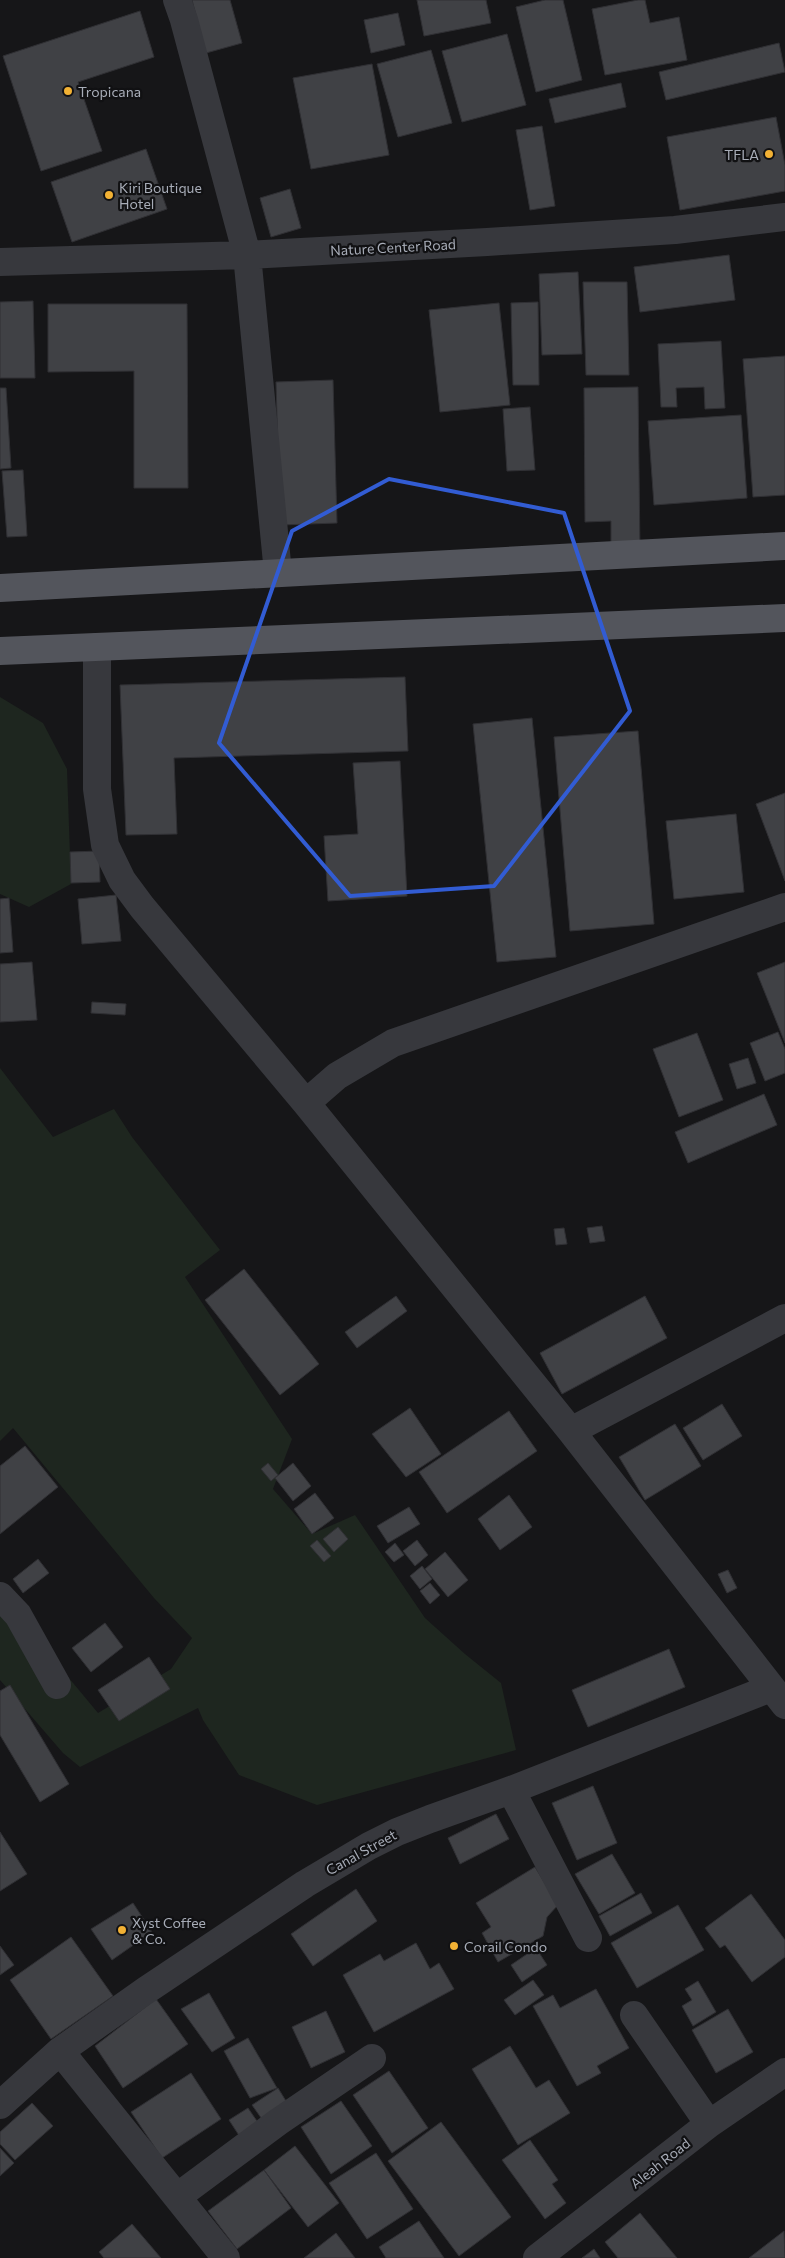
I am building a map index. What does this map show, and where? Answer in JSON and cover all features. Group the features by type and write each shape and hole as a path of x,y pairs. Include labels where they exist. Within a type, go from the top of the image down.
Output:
{"main road":[{"path":"0,588 785,546"},
{"path":"0,651 785,618"}],"street":[{"path":"177,0 184,20 246,255 278,573"},
{"name":"Nature Center Road","path":"0,262 246,255 675,230 785,217"},
{"path":"97,647 97,789 105,846 122,880 142,908 306,1103 571,1431 778,1696"},
{"path":"306,1103 336,1076 393,1043 785,906"},
{"path":"571,1431 785,1318"},
{"path":"0,1596 18,1615 57,1685"},
{"name":"Canal Street","path":"0,2106 60,2051 246,1923 369,1846 422,1822 778,1696"},
{"path":"511,1790 588,1938"},
{"path":"634,2015 709,2124"},
{"path":"60,2051 226,2258"},
{"path":"177,2197 278,2122 372,2058"},
{"name":"Aleah Road","path":"537,2258 709,2124 785,2072"}],"highlighted area":[{"path":"389,479 564,513 630,711 494,886 350,896 219,743 292,531"}],"shaded area":[{"path":"0,697 43,723 67,769 71,884 29,907 0,894"},
{"path":"0,1068 53,1137 114,1109 132,1137 220,1250 185,1277 292,1439 273,1489 312,1534 355,1515 425,1618 501,1683 516,1750 317,1805 239,1775 203,1720 198,1708 80,1767 63,1753 0,1680 0,1595 98,1713 171,1669 192,1638 154,1598 13,1428 0,1441"}],"building":[{"path":"192,0 230,0 242,43 206,53"},
{"path":"417,0 486,0 491,23 424,36"},
{"path":"545,0 563,0 582,80 536,92 516,7"},
{"path":"645,0 650,23 679,17 687,60 605,75 592,9"},
{"path":"140,11 154,57 78,82 102,151 41,171 3,56"},
{"path":"398,13 405,45 371,53 364,20"},
{"path":"507,34 526,105 462,122 442,51"},
{"path":"779,43 785,72 666,100 659,72"},
{"path":"431,50 452,123 398,137 377,64"},
{"path":"372,64 389,155 311,169 293,78"},
{"path":"621,83 626,107 555,123 549,99"},
{"path":"776,117 785,165 785,191 680,210 667,137"},
{"path":"542,126 555,206 530,210 516,130"},
{"name":"Kiri Boutique Hotel","path":"146,149 167,209 72,242 51,182"},
{"path":"290,189 301,228 271,237 260,198"},
{"path":"729,255 735,300 640,312 634,267"},
{"path":"578,272 582,354 542,355 539,274"},
{"path":"583,282 627,282 629,375 586,375"},
{"path":"33,301 35,378 0,378 0,302"},
{"path":"538,302 539,385 513,385 511,303"},
{"path":"499,303 510,405 440,412 429,310"},
{"path":"48,304 187,304 188,488 134,488 134,371 48,372"},
{"path":"721,341 725,408 705,409 704,387 676,388 677,407 661,407 658,344"},
{"path":"785,356 785,495 753,497 743,359"},
{"path":"333,380 337,523 280,525 276,382"},
{"path":"638,387 640,551 611,551 611,521 585,522 584,388"},
{"path":"0,388 6,388 11,468 0,469"},
{"path":"530,407 535,470 507,471 503,409"},
{"path":"741,415 747,498 654,505 648,421"},
{"path":"23,470 27,536 7,537 2,471"},
{"path":"405,677 408,751 174,758 177,834 126,835 120,685"},
{"path":"532,718 556,957 497,962 473,724"},
{"path":"638,731 654,924 570,931 554,737"},
{"path":"400,761 407,896 328,901 324,836 358,834 353,763"},
{"path":"785,793 785,881 756,804"},
{"path":"736,814 744,892 674,899 666,821"},
{"path":"99,851 100,882 71,883 70,852"},
{"path":"116,895 121,941 82,944 78,899"},
{"path":"9,898 13,952 0,953 0,899"},
{"path":"32,962 37,1020 0,1022 0,964"},
{"path":"785,962 785,1043 757,973"},
{"path":"92,1002 126,1004 125,1015 91,1013"},
{"path":"778,1032 785,1049 785,1073 765,1081 750,1043"},
{"path":"697,1033 723,1100 679,1117 653,1049"},
{"path":"748,1058 756,1083 737,1089 729,1064"},
{"path":"764,1094 777,1125 688,1163 675,1132"},
{"path":"602,1226 605,1241 590,1243 587,1228"},
{"path":"564,1228 567,1244 556,1245 554,1229"},
{"path":"244,1269 319,1364 280,1395 205,1300"},
{"path":"396,1296 407,1311 357,1348 345,1332"},
{"path":"645,1296 667,1338 562,1394 540,1353"},
{"path":"722,1404 742,1436 703,1460 683,1428"},
{"path":"410,1408 441,1454 406,1477 372,1434"},
{"path":"509,1411 537,1451 447,1513 419,1472"},
{"path":"675,1424 701,1466 645,1500 619,1457"},
{"path":"25,1446 58,1487 0,1534 0,1466"},
{"path":"268,1463 278,1475 271,1481 261,1469"},
{"path":"293,1463 311,1486 293,1501 275,1478"},
{"path":"315,1493 334,1518 312,1534 294,1509"},
{"path":"509,1495 532,1527 500,1550 478,1519"},
{"path":"409,1507 420,1524 388,1543 377,1526"},
{"path":"338,1527 348,1539 334,1552 323,1539"},
{"path":"317,1540 331,1556 324,1562 310,1546"},
{"path":"417,1540 428,1555 415,1566 403,1551"},
{"path":"395,1543 404,1555 394,1562 385,1552"},
{"path":"445,1552 468,1580 448,1597 425,1569"},
{"path":"38,1559 49,1573 23,1593 13,1579"},
{"path":"422,1566 432,1579 420,1589 410,1576"},
{"path":"728,1570 737,1588 727,1593 718,1574"},
{"path":"430,1583 440,1595 430,1604 420,1591"},
{"path":"105,1623 123,1647 91,1672 72,1648"},
{"path":"669,1649 685,1687 588,1727 572,1690"},
{"path":"149,1657 170,1689 119,1721 98,1690"},
{"path":"10,1685 69,1784 40,1802 0,1735 0,1691"},
{"path":"593,1786 617,1843 577,1860 552,1803"},
{"path":"496,1814 509,1839 460,1864 448,1838"},
{"path":"0,1832 27,1874 0,1891"},
{"path":"612,1854 635,1893 599,1914 575,1874"},
{"path":"535,1867 558,1905 547,1917 543,1936 498,1962 482,1933 491,1927 476,1903"},
{"path":"356,1889 377,1921 313,1966 291,1934"},
{"path":"641,1893 652,1913 610,1936 599,1916"},
{"path":"751,1894 785,1940 785,1957 752,1982 725,1945 720,1948 705,1928"},
{"name":"Xyst Coffee & Co.","path":"133,1903 152,1932 112,1960 91,1929"},
{"path":"678,1905 704,1950 637,1988 611,1943"},
{"path":"71,1937 113,1996 51,2039 10,1980"},
{"path":"416,1943 430,1969 439,1963 454,1989 374,2032 343,1975 380,1954 384,1961"},
{"path":"0,1946 14,1965 0,1975"},
{"path":"536,1948 547,1965 522,1982 511,1965"},
{"path":"533,1980 544,1995 515,2015 504,2000"},
{"path":"698,1981 716,2012 693,2026 682,2006 692,2000 685,1989"},
{"path":"596,1989 629,2048 597,2066 601,2073 577,2086 533,2006 553,1995 560,2008"},
{"path":"209,1993 235,2038 212,2052 181,2009"},
{"path":"156,1999 188,2044 123,2088 95,2046"},
{"path":"728,2009 753,2052 716,2073 692,2030"},
{"path":"326,2011 345,2052 311,2068 292,2027"},
{"path":"248,2038 277,2088 250,2098 224,2051"},
{"path":"510,2046 536,2088 549,2080 570,2113 518,2145 472,2069"},
{"path":"389,2071 428,2128 392,2153 353,2095"},
{"path":"191,2073 221,2119 162,2158 131,2112"},
{"path":"278,2088 289,2106 264,2122 252,2105"},
{"path":"341,2101 372,2146 331,2174 301,2127"},
{"path":"32,2103 53,2126 15,2160 0,2144 0,2132"},
{"path":"248,2108 261,2127 242,2140 229,2120"},
{"path":"441,2122 511,2217 459,2256 388,2161"},
{"path":"530,2140 558,2180 552,2184 566,2203 545,2219 502,2160"},
{"path":"295,2146 339,2203 308,2227 264,2170"},
{"path":"0,2148 14,2163 0,2176"},
{"path":"376,2153 413,2209 367,2239 329,2183"},
{"path":"264,2170 291,2208 237,2249 208,2211"},
{"path":"640,2213 677,2258 618,2258 605,2242"},
{"path":"419,2221 444,2258 386,2258 379,2247"},
{"path":"132,2224 161,2258 104,2258 99,2252"},
{"path":"784,2231 785,2258 749,2258"},
{"path":"336,2233 355,2258 304,2258"},
{"path":"594,2249 600,2258 582,2258"}],"place":[{"name":"Tropicana","path":"68,91"},
{"name":"TFLA","path":"769,154"},
{"name":"Kiri Boutique Hotel","path":"109,195"},
{"name":"Xyst Coffee & Co.","path":"122,1930"},
{"name":"Corail Condo","path":"454,1946"}]}
